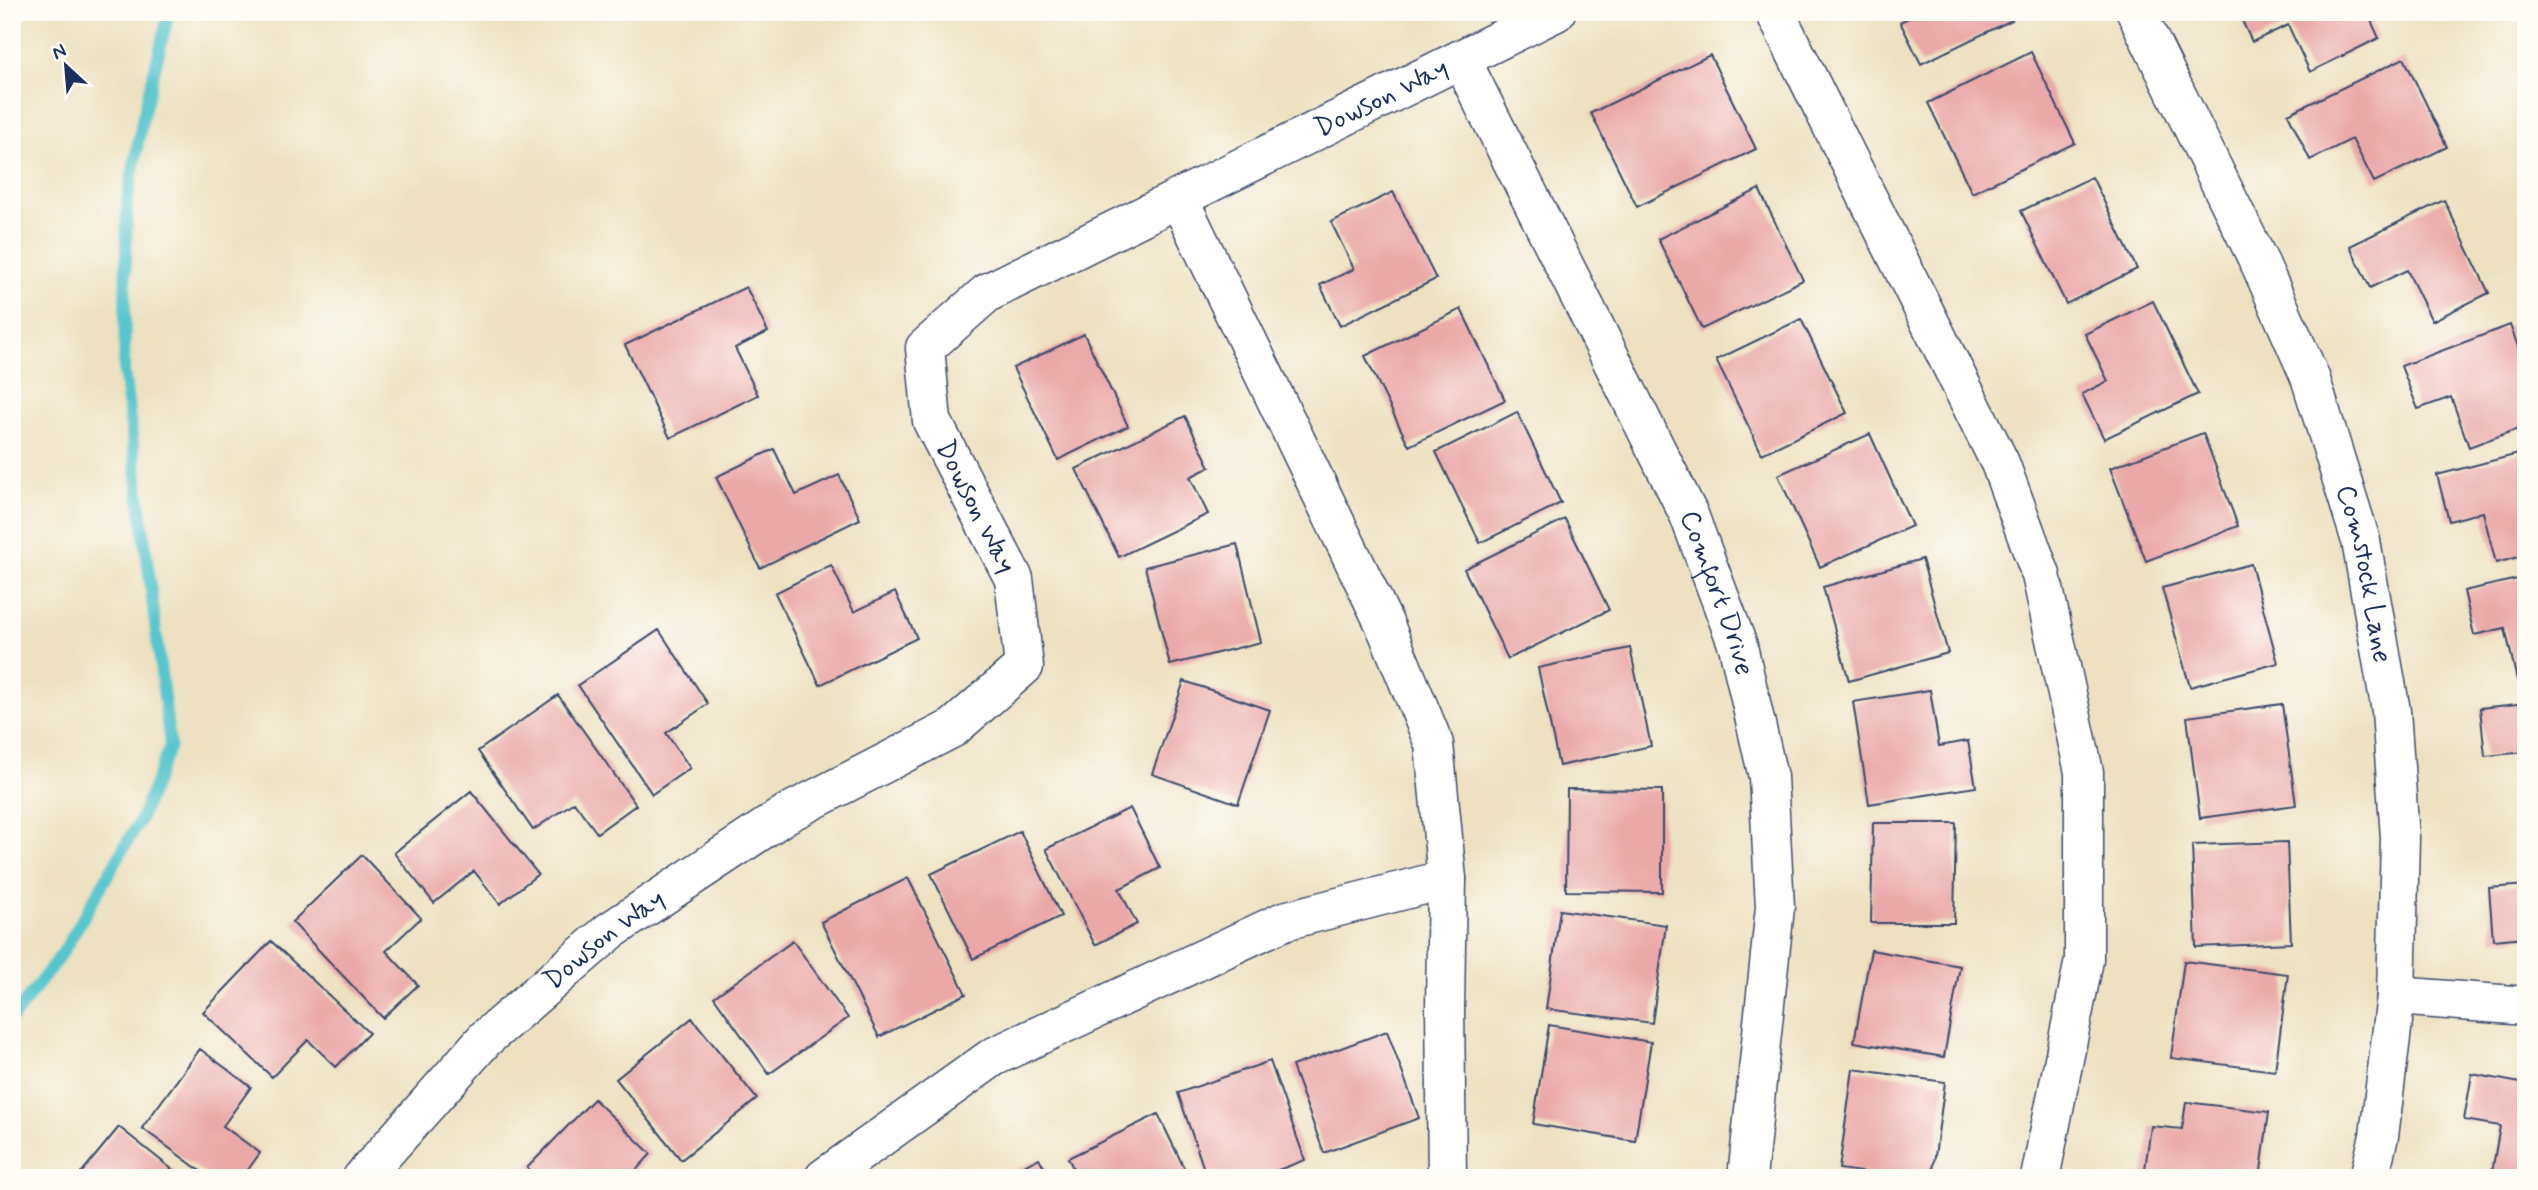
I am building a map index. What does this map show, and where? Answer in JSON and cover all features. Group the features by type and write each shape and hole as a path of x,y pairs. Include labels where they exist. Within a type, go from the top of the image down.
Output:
{"street":[{"name":"Dowson Way","path":"362,1178 485,1039 610,931 786,814 953,728 1024,666 1014,579 932,421 925,348 987,293 1556,12"},
{"path":"1775,12 2000,463 2040,575 2084,772 2084,960 2040,1178"},
{"name":"Comstock Lane","path":"2136,12 2261,266 2310,377 2361,541 2392,723 2400,838 2396,996 2379,1136 2369,1178"},
{"name":"Comfort Drive","path":"1461,59 1689,515 1738,646 1768,777 1775,906 1747,1178"},
{"path":"1179,199 1384,623 1434,744 1447,879 1447,1178"},
{"path":"824,1178 993,1057 1283,920 1447,879"},
{"path":"2396,996 2526,1006"}],"building":[{"path":"1921,12 2008,12 2012,20 1921,64 1900,22"},
{"path":"2238,12 2367,12 2379,38 2310,72 2288,25 2252,42"},
{"path":"2031,52 2075,143 1972,193 1928,103"},
{"path":"1710,55 1756,149 1637,207 1591,113"},
{"path":"2404,58 2447,147 2374,182 2352,139 2310,160 2288,114"},
{"path":"2092,177 2137,269 2066,304 2021,211"},
{"path":"1759,189 1803,280 1702,329 1658,239"},
{"path":"1393,192 1436,279 1340,326 1320,285 1354,269 1331,222"},
{"path":"2444,200 2489,293 2432,321 2407,270 2370,288 2350,246"},
{"path":"746,287 768,332 735,348 758,395 670,438 625,345"},
{"path":"2153,301 2198,394 2104,439 2082,394 2108,381 2085,334"},
{"path":"1461,309 1505,400 1409,446 1365,356"},
{"path":"1801,319 1847,413 1762,454 1716,360"},
{"path":"2510,325 2526,368 2526,426 2469,447 2451,397 2418,409 2401,366"},
{"path":"1084,334 1128,426 1058,460 1013,368"},
{"path":"1517,412 1561,503 1480,543 1436,452"},
{"path":"1185,416 1210,467 1190,477 1208,514 1119,557 1076,469"},
{"path":"2203,433 2238,526 2146,561 2110,468"},
{"path":"1870,434 1912,526 1820,567 1778,475"},
{"path":"774,449 796,495 839,475 860,519 760,568 716,477"},
{"path":"2526,452 2526,555 2496,563 2483,512 2449,521 2437,475"},
{"path":"1565,519 1609,610 1508,659 1464,569"},
{"path":"1237,544 1261,642 1170,665 1145,567"},
{"path":"1922,559 1948,653 1849,681 1823,587"},
{"path":"2251,564 2278,663 2190,687 2162,588"},
{"path":"831,565 854,612 895,592 917,638 820,685 775,593"},
{"path":"2526,577 2526,678 2517,680 2505,628 2474,635 2464,591"},
{"path":"659,630 708,704 666,733 690,768 652,794 578,685"},
{"path":"1630,648 1651,746 1559,766 1538,668"},
{"path":"1184,681 1270,710 1238,804 1152,774"},
{"path":"1930,690 1939,746 1968,741 1976,787 1869,804 1853,702"},
{"path":"558,695 636,805 597,833 574,802 533,830 478,751"},
{"path":"2526,703 2526,752 2485,756 2480,708"},
{"path":"2282,704 2296,805 2200,818 2187,717"},
{"path":"1567,789 1662,790 1662,892 1566,891"},
{"path":"471,791 538,874 500,904 474,871 434,903 394,853"},
{"path":"1130,808 1160,868 1119,889 1137,924 1095,945 1046,849"},
{"path":"1873,823 1956,823 1954,923 1871,923"},
{"path":"1020,831 1061,916 973,959 931,874"},
{"path":"2287,842 2291,943 2196,947 2192,845"},
{"path":"362,855 421,918 386,951 418,985 383,1018 292,922"},
{"path":"908,878 966,994 879,1037 821,922"},
{"path":"2526,885 2526,937 2493,940 2489,888"},
{"path":"1560,910 1666,925 1652,1023 1546,1009"},
{"path":"271,941 369,1033 336,1067 308,1040 272,1077 203,1012"},
{"path":"793,941 848,1018 769,1074 714,997"},
{"path":"1871,950 1960,966 1944,1057 1854,1042"},
{"path":"2184,961 2288,974 2275,1071 2171,1058"},
{"path":"692,1018 757,1099 681,1160 616,1079"},
{"path":"1549,1025 1651,1042 1635,1141 1533,1124"},
{"path":"1387,1031 1419,1118 1324,1153 1292,1066"},
{"path":"200,1049 251,1087 223,1126 260,1153 242,1178 210,1178 142,1128"},
{"path":"1270,1061 1305,1160 1257,1178 1207,1178 1178,1093"},
{"path":"1853,1069 1945,1082 1932,1178 1905,1178 1839,1169"},
{"path":"2472,1074 2526,1084 2526,1178 2491,1178 2500,1126 2464,1120"},
{"path":"594,1099 651,1154 629,1178 536,1178 527,1168"},
{"path":"2186,1102 2269,1112 2260,1178 2144,1176 2151,1126 2182,1129"},
{"path":"1158,1114 1189,1178 1078,1178 1068,1158"},
{"path":"119,1127 183,1178 77,1178"},
{"path":"1039,1158 1050,1178 1001,1178"}],"waterway":[{"path":"12,1019 63,952 140,820 170,746 124,371 127,203 143,116 169,12"}]}
